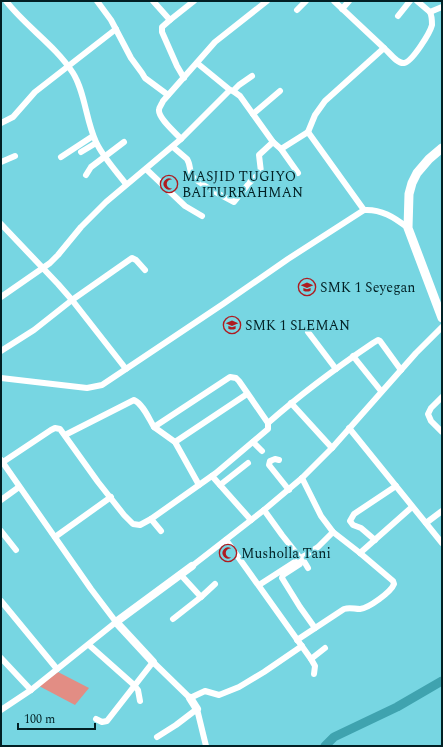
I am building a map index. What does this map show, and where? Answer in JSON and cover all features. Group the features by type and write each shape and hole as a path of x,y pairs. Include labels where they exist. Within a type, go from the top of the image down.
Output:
{"main road":[{"path":"442,148 429,159 417,173 412,183 409,194 408,228 439,301 442,318"},
{"path":"153,662 116,622 192,566"},
{"path":"190,698 197,710"}],"street":[{"path":"6,1 12,10 39,34 68,67 77,81 96,143 126,184"},
{"path":"106,1 99,3 111,20 131,58 145,78 168,95"},
{"path":"153,1 170,20"},
{"path":"184,78 162,32 162,27 194,1"},
{"path":"181,139 159,114 160,106 215,42 267,1"},
{"path":"297,10 306,1"},
{"path":"334,1 399,62 404,63 408,62 423,43 432,25 430,12 417,1"},
{"path":"342,9 349,1"},
{"path":"398,16 410,1"},
{"path":"430,12 442,7"},
{"path":"1,123 17,114 35,92 116,29"},
{"path":"281,149 308,132 315,115 325,101 384,48"},
{"path":"197,63 231,91 240,96 273,142 281,149 298,173"},
{"path":"1,297 42,267 50,263 81,227 126,184 173,147 231,91 252,76"},
{"path":"253,114 280,91"},
{"path":"308,132 364,210"},
{"path":"61,157 93,136"},
{"path":"86,175 91,167 124,142"},
{"path":"173,147 187,159 189,162 190,171 194,178 234,202 250,182 261,172 259,155 273,142"},
{"path":"80,152 96,143"},
{"path":"1,162 15,156"},
{"path":"146,169 185,206 202,216"},
{"path":"1,378 87,388 102,385 288,259 364,210 377,210 385,213 408,228"},
{"path":"1,224 72,300 126,369"},
{"path":"1,351 34,330 72,300 132,258 136,260 145,270"},
{"path":"192,566 289,490 302,478 332,448 381,391 442,327"},
{"path":"308,332 336,369"},
{"path":"268,423 290,403 353,356 378,340 382,343 401,370"},
{"path":"353,356 381,391"},
{"path":"1,710 31,690 116,622 55,538 2,461 55,428 60,429 85,465 124,515 133,524 140,525 152,519 212,476 268,429 268,423 239,381 236,378 230,377 154,427"},
{"path":"174,442 247,394"},
{"path":"442,397 431,408 428,414 431,421 442,432"},
{"path":"65,435 134,400 137,401 154,427 174,442 199,485"},
{"path":"290,403 332,448"},
{"path":"349,428 442,543"},
{"path":"253,442 262,451"},
{"path":"279,460 275,459 268,463 289,490"},
{"path":"220,485 248,463"},
{"path":"212,476 251,520"},
{"path":"298,640 344,609 364,608 375,602 393,587 393,581 333,532 321,516 302,478"},
{"path":"375,540 361,528 353,525 350,521 351,518 354,514 396,486"},
{"path":"1,500 19,487"},
{"path":"55,538 111,497"},
{"path":"360,553 412,507"},
{"path":"264,510 282,535 302,558 308,568"},
{"path":"426,523 442,511"},
{"path":"152,519 161,531"},
{"path":"1,531 16,550"},
{"path":"259,585 318,547 333,532"},
{"path":"226,540 311,659 315,666 314,674"},
{"path":"302,558 300,564 283,575 282,578 315,628"},
{"path":"180,574 200,597"},
{"path":"173,619 215,584"},
{"path":"1,600 57,669"},
{"path":"89,645 134,685 138,690 140,701"},
{"path":"96,719 102,722 108,721 153,662 190,698 205,691 219,695 239,687 302,646"},
{"path":"311,659 325,648"},
{"path":"1,658 31,690"},
{"path":"157,737 197,710 206,746"}],"shaded area":[{"path":"58,672 89,688 75,705 39,686"}],"waterway":[{"path":"325,746 334,737 397,707 442,681"}],"place":[{"name":"MASJID TUGIYO BAITURRAHMAN","path":"169,184"},
{"name":"SMK 1 Seyegan","path":"307,287"},
{"name":"SMK 1 SLEMAN","path":"232,325"},
{"name":"Musholla Tani","path":"228,553"}]}
